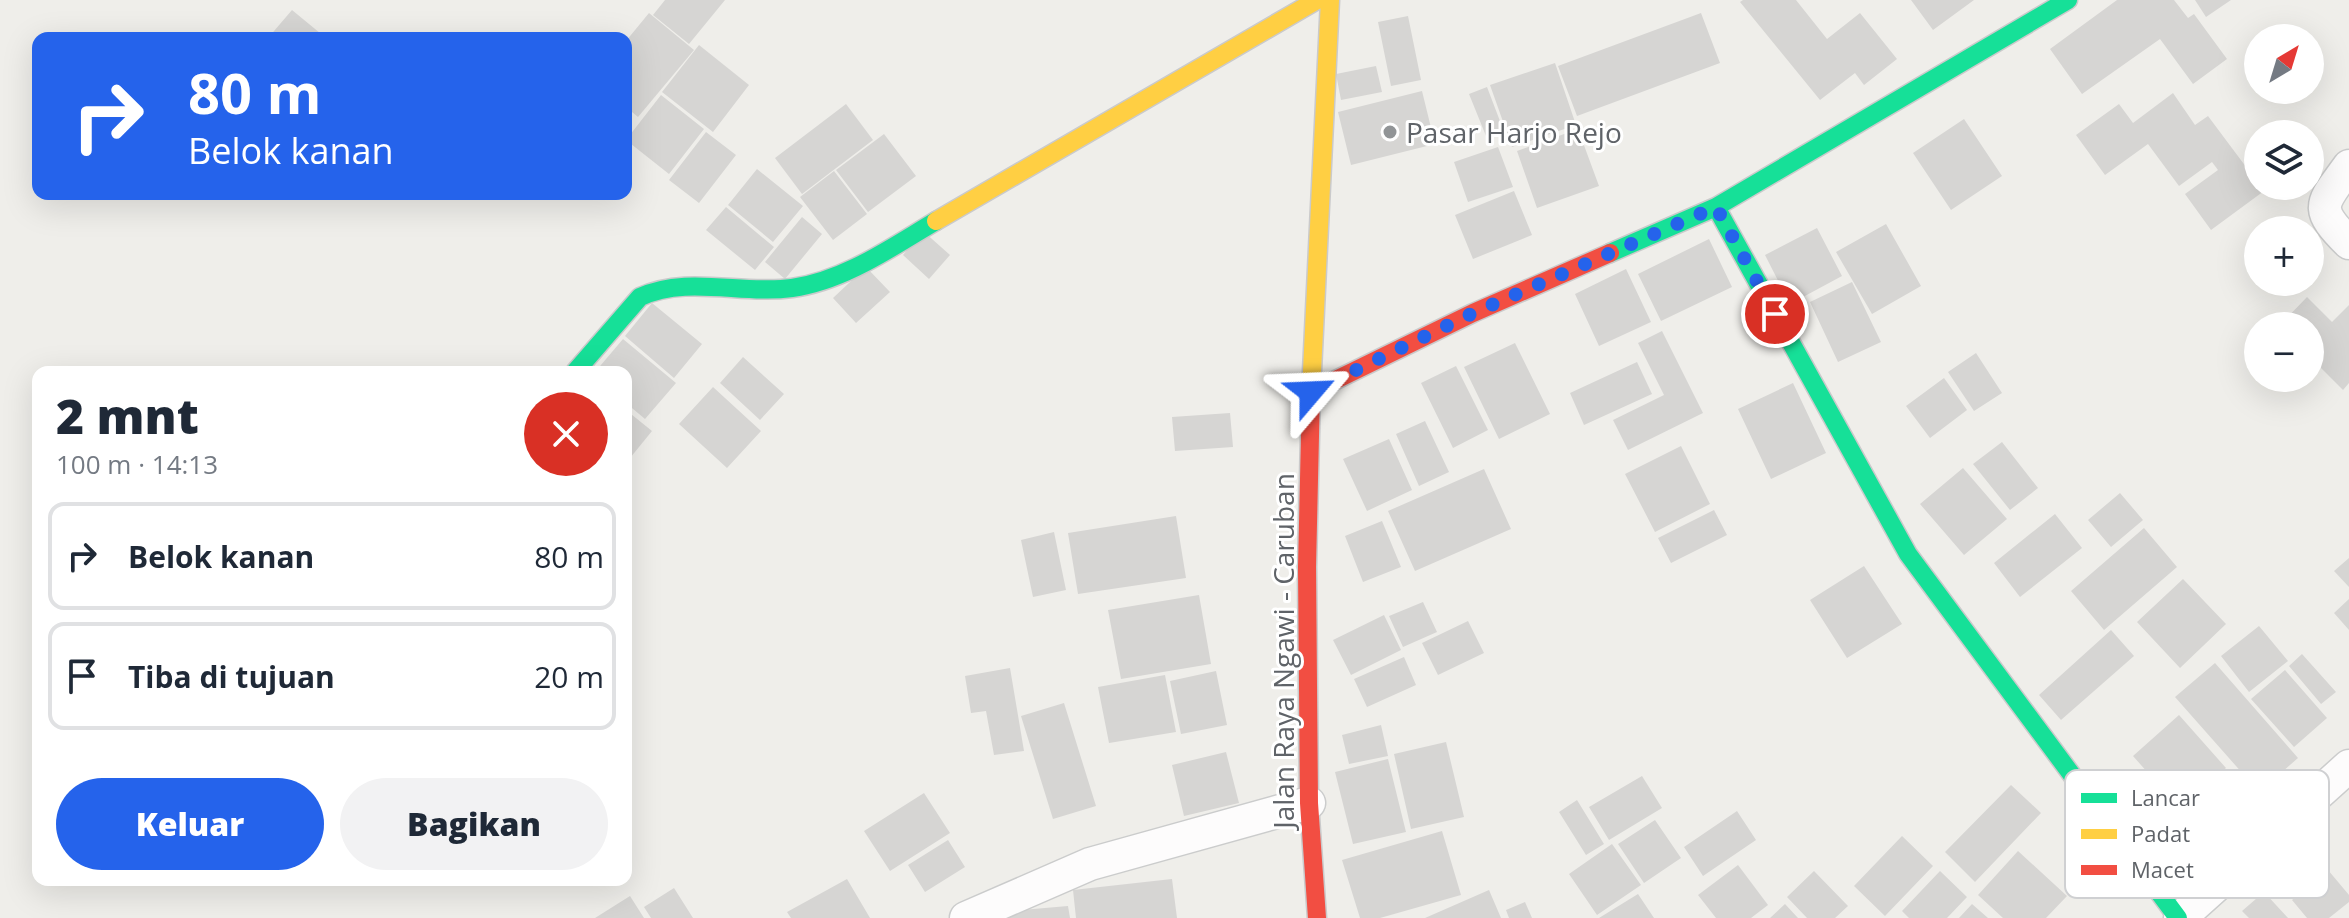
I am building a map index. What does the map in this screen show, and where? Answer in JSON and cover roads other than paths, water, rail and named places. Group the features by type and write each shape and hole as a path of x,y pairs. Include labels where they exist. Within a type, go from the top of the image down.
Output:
{"main road":[{"path":"580,366 640,297 654,289 672,286 796,288 844,273 1317,0"},
{"name":"Jalan Raya Ngawi - Caruban","path":"1317,918 1309,803 1307,567 1311,392 1330,0"},
{"path":"1311,392 1473,313 1716,207 2068,0"},
{"path":"1716,207 1908,554 2069,770"},
{"path":"2164,898 2179,918"}],"street":[{"path":"2349,166 2326,200 2324,211 2329,222 2349,243"},
{"path":"2329,784 2349,766"},
{"path":"966,918 1090,864 1309,803"},
{"path":"2179,918 2201,898"}],"place":[{"name":"Pasar Harjo Rejo","path":"1390,132"}]}
